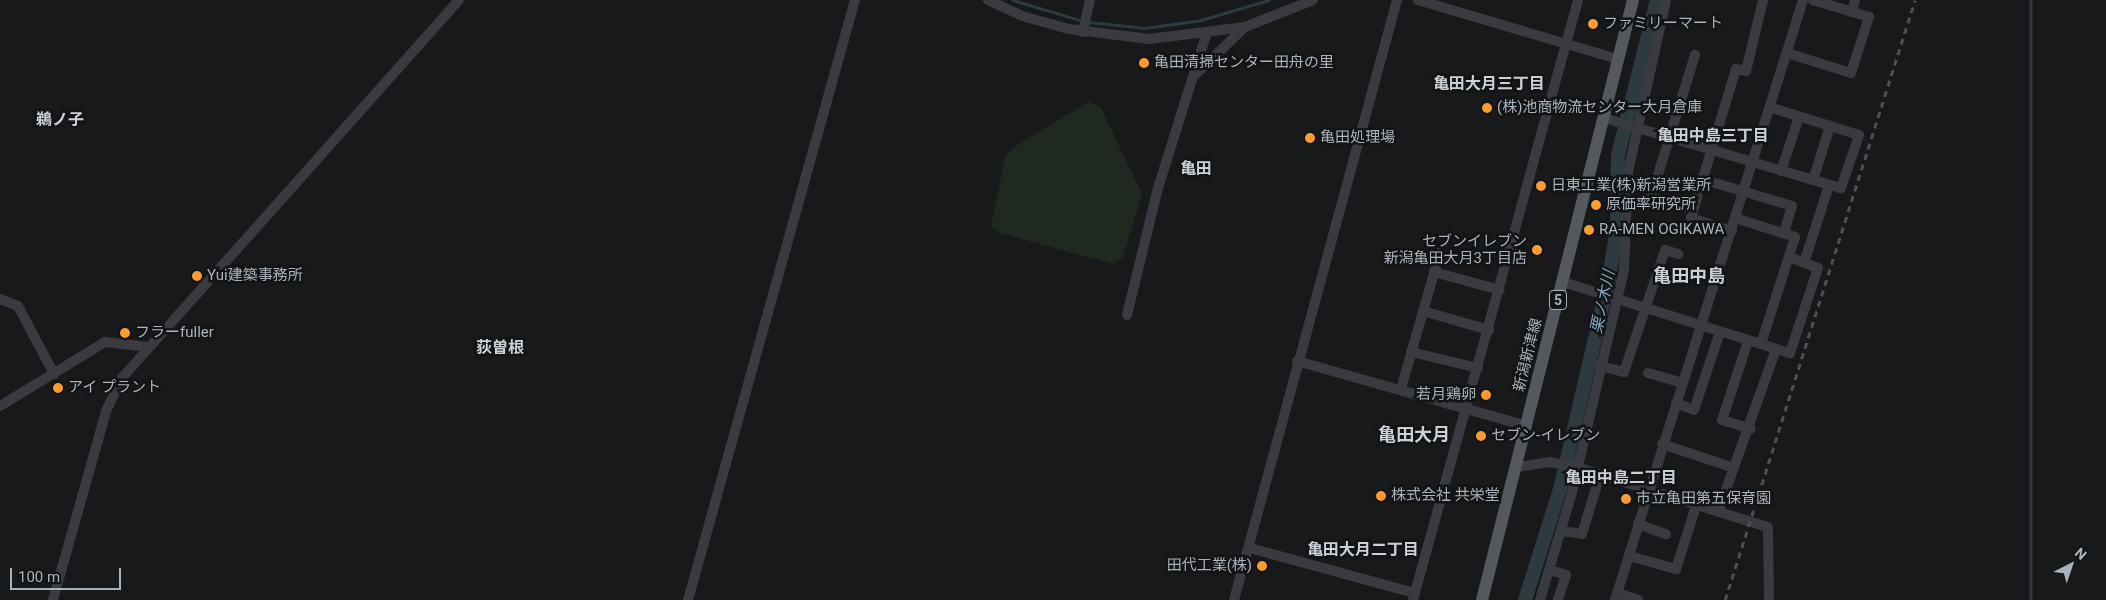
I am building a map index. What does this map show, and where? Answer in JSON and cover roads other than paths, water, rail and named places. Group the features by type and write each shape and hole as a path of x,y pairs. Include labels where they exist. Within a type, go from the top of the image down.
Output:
{"main road":[{"name":"新潟新津線","path":"1482,600 1518,467 1633,0"}],"street":[{"path":"53,600 110,398 149,347 459,0"},
{"path":"688,600 854,0"},
{"path":"988,0 1022,16 1083,30 1149,39 1206,34 1245,27 1313,0"},
{"path":"1083,30 1090,0"},
{"path":"1234,600 1250,548 1297,361 1397,0"},
{"path":"1418,0 1617,59"},
{"path":"1250,548 1414,596 1500,290 1564,43 1578,0"},
{"path":"1540,600 1561,531 1616,300 1628,241 1628,172 1640,126 1666,0"},
{"path":"1732,230 1691,218 1736,69 1746,71 1763,0"},
{"path":"1638,600 1616,596 1629,556 1646,490 1736,218 1803,0"},
{"path":"1787,53 1851,73 1869,17 1813,0"},
{"path":"1852,12 1856,0"},
{"path":"1193,78 1245,27"},
{"path":"1127,315 1158,188 1206,34"},
{"path":"1693,210 1651,198 1695,55"},
{"path":"1604,118 1640,126 1841,188 1859,134 1769,108"},
{"path":"1781,171 1799,116"},
{"path":"1814,180 1830,126"},
{"path":"1702,179 1792,206 1784,233"},
{"path":"1804,263 1829,185"},
{"path":"1736,218 1795,237 1761,344"},
{"path":"1600,366 1624,372 1665,250 1678,254"},
{"path":"1401,389 1440,252"},
{"path":"1563,282 1790,353 1818,268 1789,257"},
{"path":"1434,272 1500,290"},
{"path":"0,299 18,306 54,374"},
{"path":"1423,311 1489,330"},
{"path":"1676,403 1694,410 1720,332"},
{"path":"1748,341 1722,420 1751,430"},
{"path":"0,406 105,342 149,347"},
{"path":"1718,512 1734,468 1751,430 1776,349"},
{"path":"1411,352 1478,368"},
{"path":"1297,361 1527,426"},
{"path":"1648,373 1682,383"},
{"path":"1662,444 1734,468"},
{"path":"1518,467 1550,462 1576,467 1768,527 1769,600"},
{"path":"1561,531 1582,534 1600,475"},
{"path":"1629,556 1676,570 1696,506"},
{"path":"1638,524 1666,534"},
{"path":"1550,570 1566,575 1558,600"}],"waterway":[{"path":"1013,0 1083,21"},
{"path":"1089,22 1145,28 1201,20 1269,0"},
{"name":"栗ノ木川","path":"1525,600 1560,489 1609,279 1617,228 1618,155 1657,0"},
{"path":"2031,0 2031,600"}],"railway":[{"path":"1725,600 1915,0"}],"place":[{"name":"ファミリーマート","path":"1593,24"},
{"name":"亀田清掃センター田舟の里","path":"1144,63"},
{"name":"(株)池商物流センター大月倉庫","path":"1487,108"},
{"name":"亀田処理場","path":"1310,138"},
{"name":"日東工業(株)新潟営業所","path":"1541,186"},
{"name":"原価率研究所","path":"1596,205"},
{"name":"RA-MEN OGIKAWA","path":"1589,230"},
{"name":"セブンイレブン 新潟亀田大月3丁目店","path":"1537,250"},
{"name":"Yui建築事務所","path":"197,276"},
{"name":"フラーfuller","path":"125,333"},
{"name":"アイ プラント","path":"58,388"},
{"name":"若月鶏卵","path":"1486,395"},
{"name":"セブン-イレブン","path":"1481,436"},
{"name":"株式会社 共栄堂","path":"1381,496"},
{"name":"市立亀田第五保育園","path":"1626,499"},
{"name":"田代工業(株)","path":"1262,566"}],"district":[{"name":"亀田大月三丁目","path":"1489,84"},
{"name":"鵜ノ子","path":"60,120"},
{"name":"亀田中島三丁目","path":"1713,136"},
{"name":"亀田","path":"1196,169"},
{"name":"亀田中島","path":"1689,276"},
{"name":"荻曽根","path":"500,348"},
{"name":"亀田大月","path":"1414,435"},
{"name":"亀田中島二丁目","path":"1621,478"},
{"name":"亀田大月二丁目","path":"1363,550"}]}
